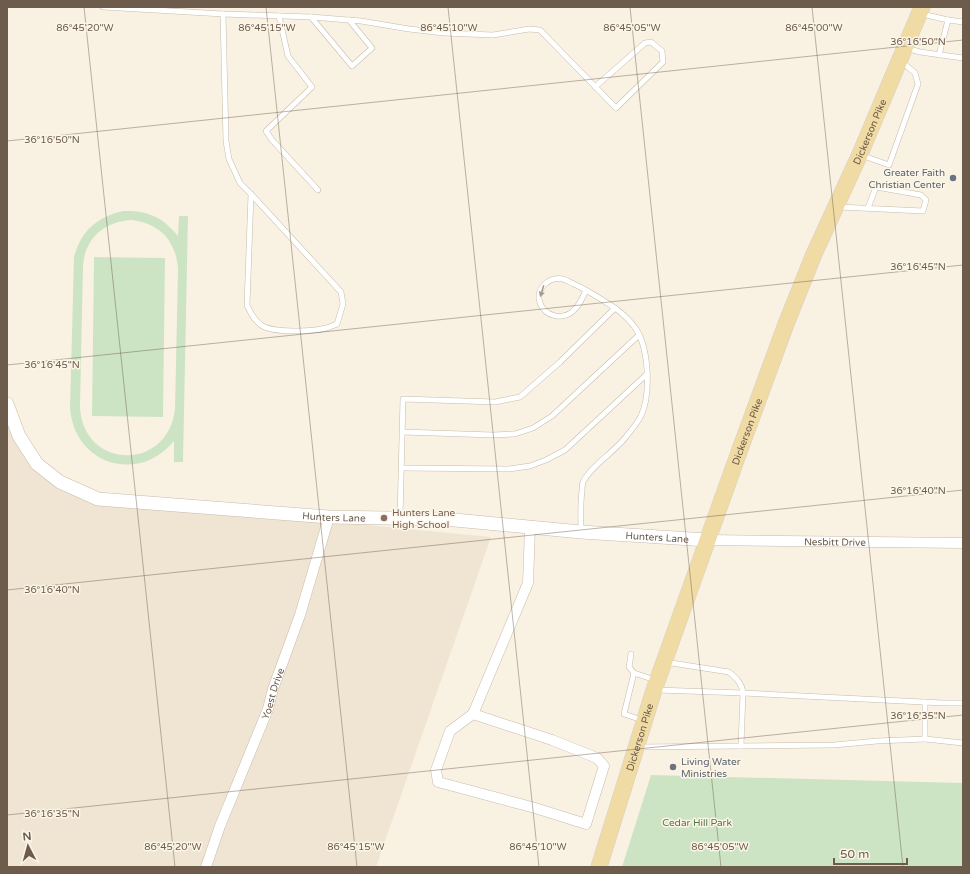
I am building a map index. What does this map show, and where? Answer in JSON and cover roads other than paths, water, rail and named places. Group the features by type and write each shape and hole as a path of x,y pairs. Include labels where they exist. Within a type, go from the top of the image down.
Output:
{"main road":[{"name":"Dickerson Pike","path":"599,867 656,685 786,324 814,254 860,154 921,10"}],"street":[{"name":"Hunters Lane","path":"7,404 19,436 37,464 60,482 98,499 329,517 444,519 581,532 708,540"},
{"name":"Yoest Drive","path":"206,867 220,826 268,709 273,689 300,615 329,517"},
{"path":"473,714 552,740 597,758 604,766 586,824 535,808 438,782 436,770 450,731 473,714 528,583 530,527"},
{"name":"Nesbitt Drive","path":"708,540 963,543"}],"lane":[{"path":"103,7 223,14 311,17 361,21 444,33 493,35 529,29 540,30 595,87 616,108 663,62 662,51 651,42 645,43 595,87"},
{"path":"921,10 948,20 963,22"},
{"path":"223,14 226,141 229,159 240,183 341,292 343,304 337,324 327,328 309,331 275,330 261,326 252,316 247,305 250,194"},
{"path":"279,16 288,56 312,87 266,130 272,140 318,190"},
{"path":"311,17 352,66 372,48 349,20"},
{"path":"939,54 948,20"},
{"path":"860,154 889,165 918,84 915,73 902,54 920,52 963,58"},
{"path":"836,206 850,208 923,211 926,200 921,195 876,187 868,208"},
{"path":"581,532 580,503 582,483 593,469 624,439 641,416 646,396 647,374 642,343 637,330 627,318 615,308 586,290 562,279 551,280 544,283 541,289 540,303 552,316 564,316 572,312 580,303 586,290"},
{"path":"400,519 403,399 494,402 520,397 560,362 615,308"},
{"path":"402,432 493,435 515,434 533,428 552,416 639,335"},
{"path":"402,468 509,469 530,466 546,460 565,450 647,374"},
{"path":"631,654 629,667 634,673 656,685 744,693 963,703"},
{"path":"664,662 729,672 737,678 743,687 744,693 741,746"},
{"path":"634,673 624,714 645,721"},
{"path":"925,702 925,739"},
{"path":"637,747 834,745 925,739 963,743"}],"place":[{"name":"Greater Faith Christian Center","path":"953,178"},
{"name":"Hunters Lane High School","path":"384,518"},
{"name":"Living Water Ministries","path":"673,767"}],"park label":[{"name":"Cedar Hill Park","path":"697,822"}]}
